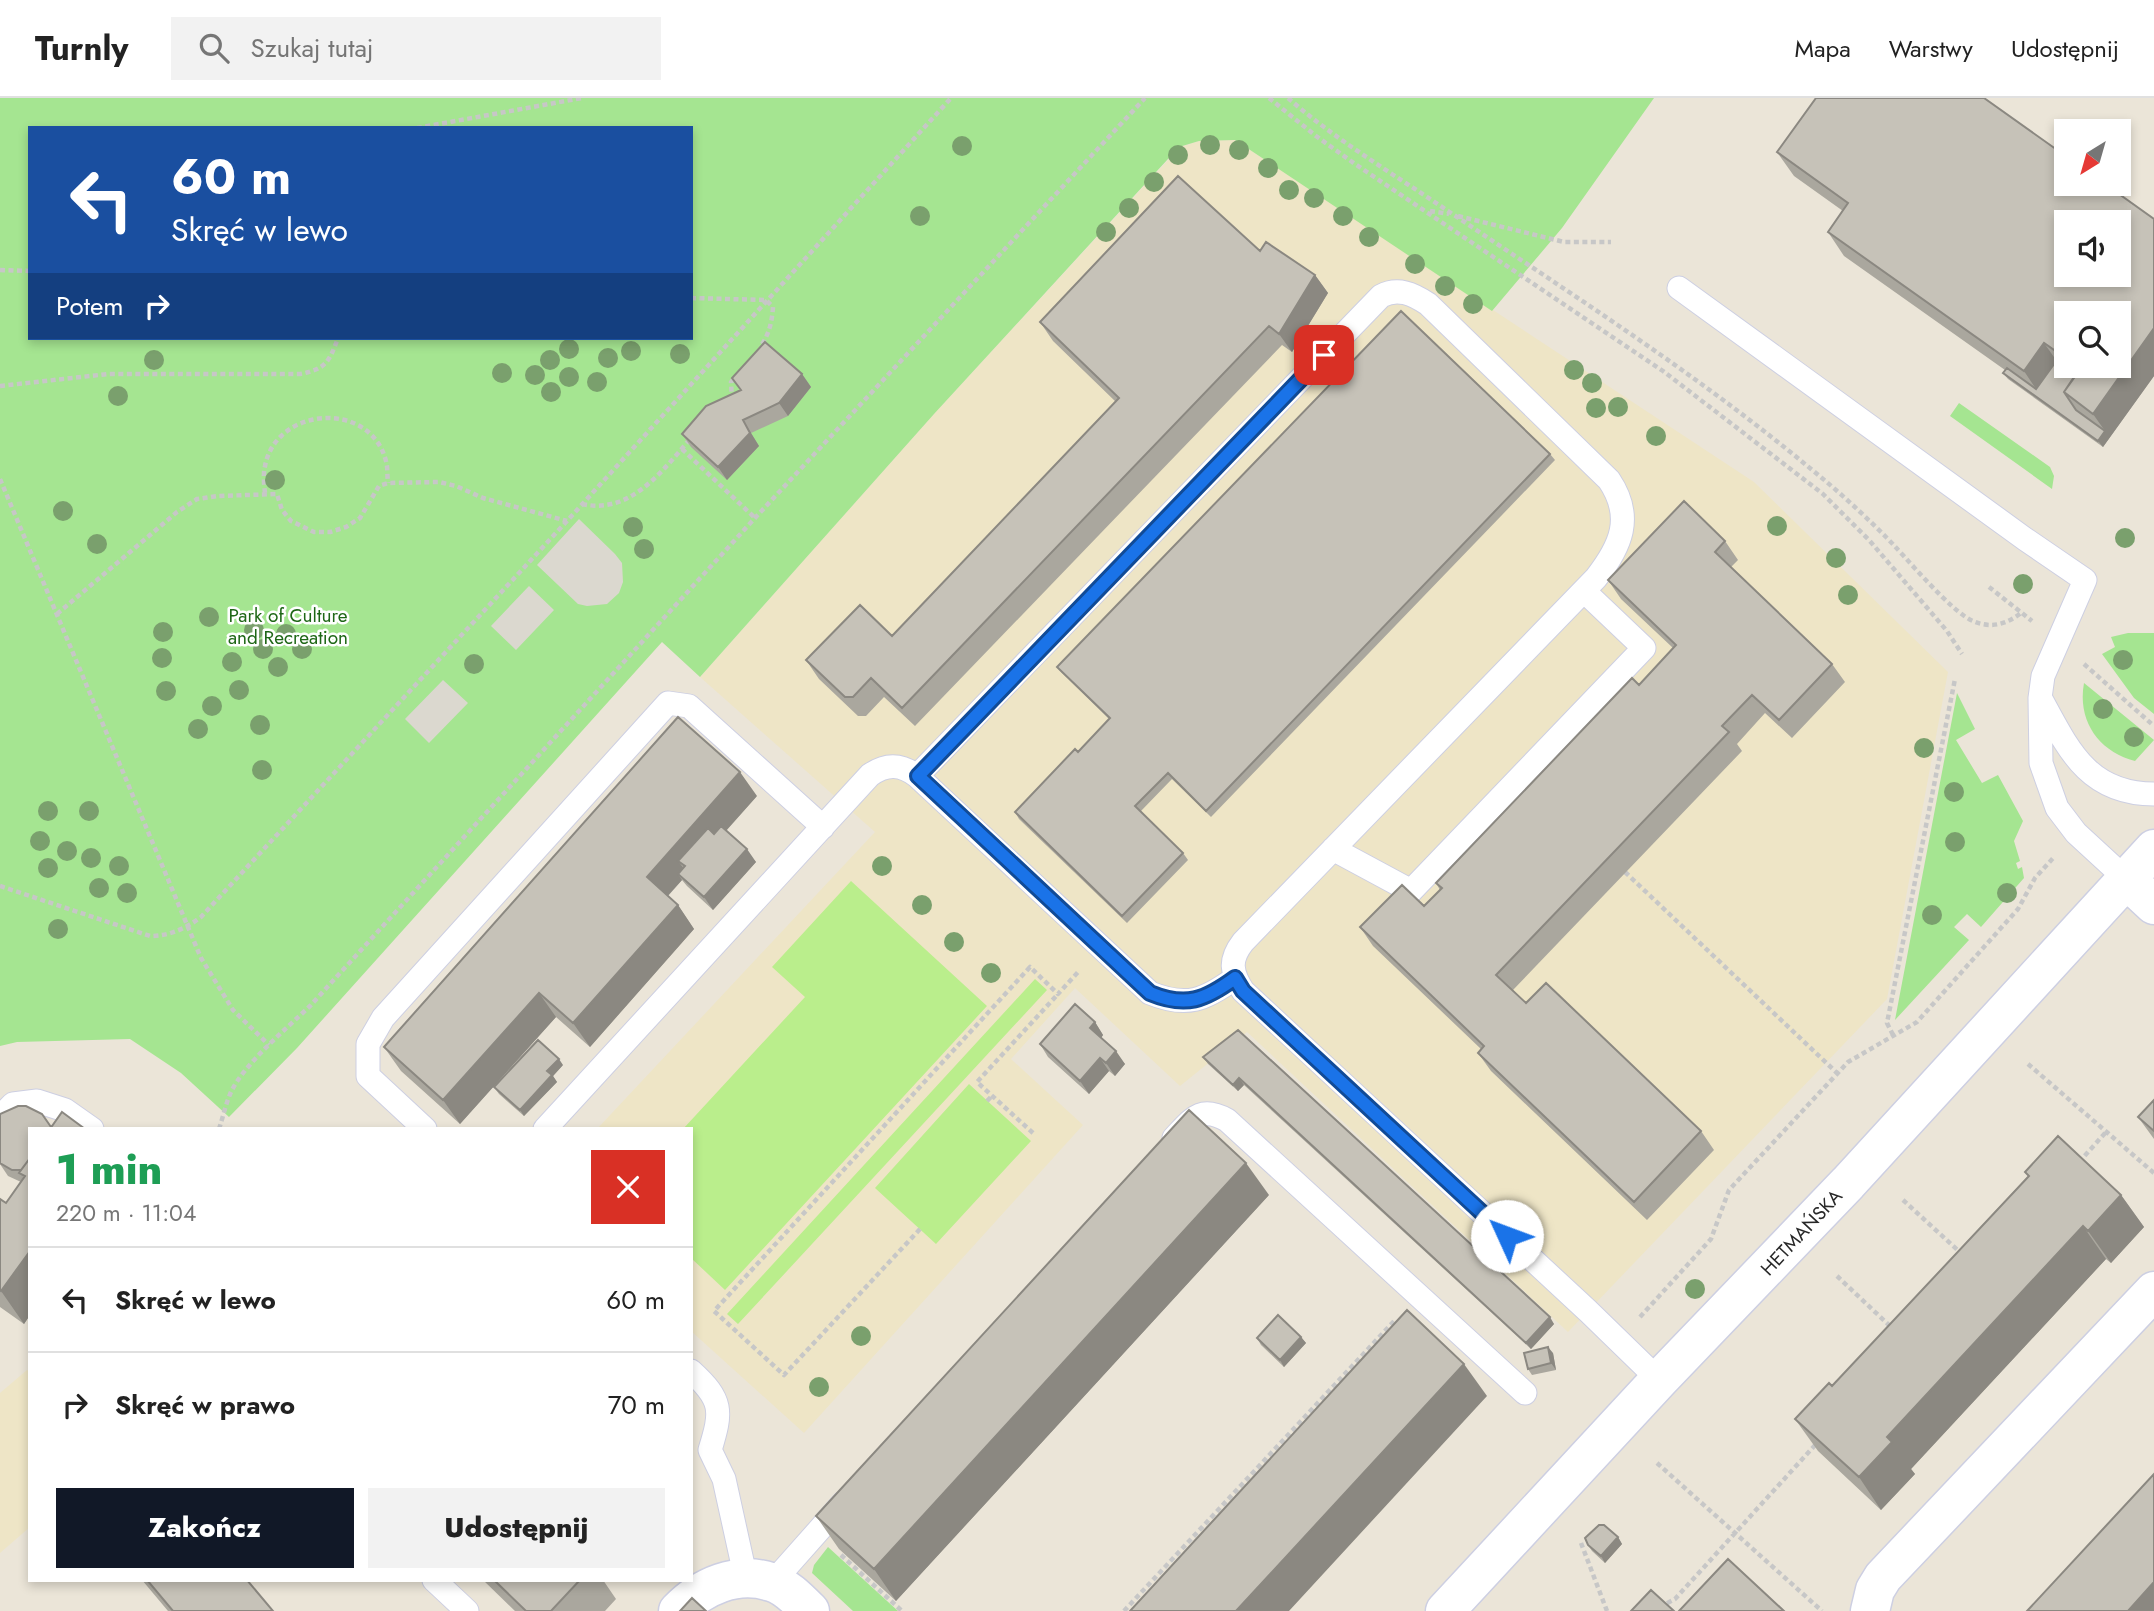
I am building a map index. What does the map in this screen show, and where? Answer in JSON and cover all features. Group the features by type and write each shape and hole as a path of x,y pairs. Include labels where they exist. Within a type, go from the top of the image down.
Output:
{"street":[{"name":"HETMAŃSKA","path":"1445,1611 1659,1380 1847,1183 2154,849"},
{"path":"2126,879 2154,905"},
{"path":"1870,1611 1875,1590 1883,1577 2154,1291"},
{"path":"678,1611 708,1587 731,1579 759,1580 810,1611"}],"lane":[{"path":"1679,288 2085,580 2043,676 2040,698 2041,764 2057,808 2076,833 2126,879"},
{"path":"918,776 1381,296 1398,290 1428,304 1575,445 1614,488 1622,512 1619,541 1608,562 1584,591 1234,953 1232,966 1243,991 1659,1380"},
{"path":"1333,849 1410,891 1644,648 1584,591"},
{"path":"2040,698 2066,745 2088,773 2116,789 2154,794"},
{"path":"423,1127 368,1076 368,1044 383,1018 668,704 689,706 823,827"},
{"path":"547,1127 870,775 881,768 895,766 918,776 1150,993 1174,1001 1199,1000 1235,978"},
{"path":"0,1117 13,1104 37,1101 65,1110 89,1127"},
{"path":"1155,1157 1192,1119 1202,1113 1214,1113 1227,1121 1525,1394"},
{"path":"693,1373 704,1383 720,1408 710,1450 724,1479 759,1580 854,1490"},
{"path":"436,1582 467,1611"}],"path":[{"path":"428,126 582,98"},
{"path":"0,886 150,936 164,936 201,918 567,521 951,98"},
{"path":"220,1127 230,1093 237,1081 269,1045 310,1006 755,518 1144,98"},
{"path":"1269,98 1325,143 1663,371 1823,494 1869,540 1947,631 1962,654"},
{"path":"1288,98 1326,127 1671,362 1766,432 1835,489 1970,621 1990,626 2010,622 2021,613 1989,587"},
{"path":"1426,210 1564,242 1611,242"},
{"path":"0,270 28,271"},
{"path":"693,298 766,300 773,307 770,330 754,356"},
{"path":"0,386 108,374 300,374 317,371 329,361 337,340"},
{"path":"726,407 732,403 731,382 739,373"},
{"path":"265,493 265,466 270,451 279,440 307,420 324,417 338,417 356,424 369,435 381,448 387,461 388,483"},
{"path":"582,504 611,504 645,489 696,433"},
{"path":"682,449 755,518"},
{"path":"0,479 201,958 233,1010 269,1045"},
{"path":"57,614 177,512 197,499 278,494 282,510 291,521 314,532 330,533 360,518 379,486 388,483 439,482 456,485 483,498 567,521"},
{"path":"2082,662 2154,726"},
{"path":"1894,1035 1888,1023 1955,679"},
{"path":"1618,1341 1711,1239 1729,1190 1848,1062 1916,1022 2018,909 2035,878 2049,862"},
{"path":"1625,872 1837,1073"},
{"path":"1033,1133 977,1082 1101,948"},
{"path":"920,1229 784,1375 714,1311 925,1077 1030,967 1058,994"},
{"path":"2028,1064 2154,1173"},
{"path":"987,1101 992,1096"},
{"path":"2070,1172 2107,1131"},
{"path":"1903,1200 1970,1261"},
{"path":"1836,1276 1901,1337"},
{"path":"1124,1611 1418,1295"},
{"path":"1652,1611 1675,1599 1819,1440"},
{"path":"1657,1462 1822,1611"},
{"path":"1581,1543 1607,1611"},
{"path":"837,1551 902,1611"}],"shaded area":[{"path":"1235,140 1754,482 1948,672 1887,999 1568,1332 1247,1032 1180,1086 1075,988 1011,1059 1083,1125 804,1433 693,1333 693,1127 599,1127 875,832 700,677 934,414 1180,147 1199,141"},
{"path":"579,519 622,563 623,582 619,593 607,604 578,604 537,565"},
{"path":"529,586 554,610 516,650 491,626"},
{"path":"443,680 468,703 429,743 405,719"},
{"path":"28,1371 28,1529 0,1553 0,1393"}],"green space":[{"name":"Park of Culture and Recreation","path":"0,98 1654,98 1562,228 1492,311 1235,140 1199,141 1179,147 934,414 700,677 662,642 297,1048 229,1117 181,1073 130,1039 17,1042 0,1046"},
{"path":"1959,403 2050,467 2054,476 2052,489 1950,416"},
{"path":"2128,633 2154,633 2154,714 2134,698 2102,654 2115,647 2111,637"},
{"path":"2084,683 2154,740 2135,761 2111,750 2093,733 2084,710"},
{"path":"1957,693 1975,729 1956,740 1982,783 1998,775 2023,821 2014,841 2020,861 2016,863 2018,869 2022,867 2024,878 1981,927 1967,914 1954,927 1969,940 1895,1020"},
{"path":"851,881 987,1006 725,1290 693,1260 693,1127 685,1127 805,997 772,967"},
{"path":"1035,979 1047,990 738,1324 727,1314"},
{"path":"969,1084 1031,1141 936,1244 875,1188"},
{"path":"828,1547 898,1611 853,1611 812,1573 814,1565"}],"building":[{"path":"1816,98 1984,98 2054,148 2054,196 2122,196 2154,219 2154,328 2131,360 2131,301 2054,301 2054,350 2044,343 2024,371 1828,232 1848,203 1777,152"},
{"path":"1178,176 1260,251 1266,242 1315,275 1279,334 1269,326 902,708 871,678 853,697 845,697 806,660 860,605 892,636 1119,398 1040,322"},
{"path":"1401,311 1550,454 1206,811 1168,773 1135,806 1183,853 1122,916 1015,812 1075,749 1078,752 1110,718 1057,667"},
{"path":"765,342 802,374 779,403 743,420 750,433 718,467 682,434 706,406 741,390 732,378"},
{"path":"2054,364 2054,378 2073,378 2064,392 2076,410 2105,431 2098,441 2003,373 2007,368 2036,389"},
{"path":"2074,378 2119,378 2093,414 2064,392"},
{"path":"1684,501 1725,541 1715,552 1832,664 1779,720 1752,695 1722,726 1729,732 1496,975 1526,1003 1546,983 1701,1131 1634,1202 1478,1053 1484,1046 1360,927 1402,885 1424,906 1442,888 1436,883 1632,678 1639,685 1676,645 1608,580"},
{"path":"678,717 740,772 647,877 678,905 573,1023 539,993 443,1100 384,1047"},
{"path":"721,826 747,849 704,897 678,874 685,866 678,861 708,828 714,834"},
{"path":"1075,1004 1095,1022 1090,1028 1116,1051 1106,1063 1100,1058 1080,1081 1040,1044"},
{"path":"1238,1030 1550,1317 1526,1343 1239,1078 1233,1085 1203,1057"},
{"path":"538,1040 559,1059 547,1071 552,1075 520,1110 494,1087"},
{"path":"2154,1100 2154,1131 2138,1117"},
{"path":"18,1106 26,1106 42,1114 51,1127 28,1127 28,1161 21,1170 12,1170 0,1163 0,1114"},
{"path":"1189,1110 1246,1163 874,1569 816,1516"},
{"path":"62,1112 82,1127 51,1127"},
{"path":"2058,1136 2121,1195 2088,1231 2083,1226 1887,1437 1892,1442 1859,1477 1795,1419 1829,1383 1832,1386 2029,1176 2025,1172"},
{"path":"28,1161 28,1254 1,1291 0,1199 6,1203 25,1176 19,1173"},
{"path":"1407,1310 1464,1364 1236,1611 1130,1611"},
{"path":"1278,1315 1301,1337 1280,1360 1257,1338"},
{"path":"1548,1347 1551,1363 1528,1369 1524,1353"},
{"path":"2154,1474 2154,1582 2128,1611 2027,1611"},
{"path":"1599,1525 1604,1525 1618,1537 1601,1556 1588,1545 1585,1538"},
{"path":"1728,1559 1784,1611 1679,1611"},
{"path":"149,1582 249,1582 273,1611 173,1611"},
{"path":"496,1582 578,1582 551,1611 526,1611"},
{"path":"1651,1590 1674,1611 1631,1611"},
{"path":"692,1598 706,1611 680,1611"}],"route":[{"path":"1324,355 918,776 1150,993 1174,1001 1199,1000 1235,978 1243,991 1507,1236"}]}
